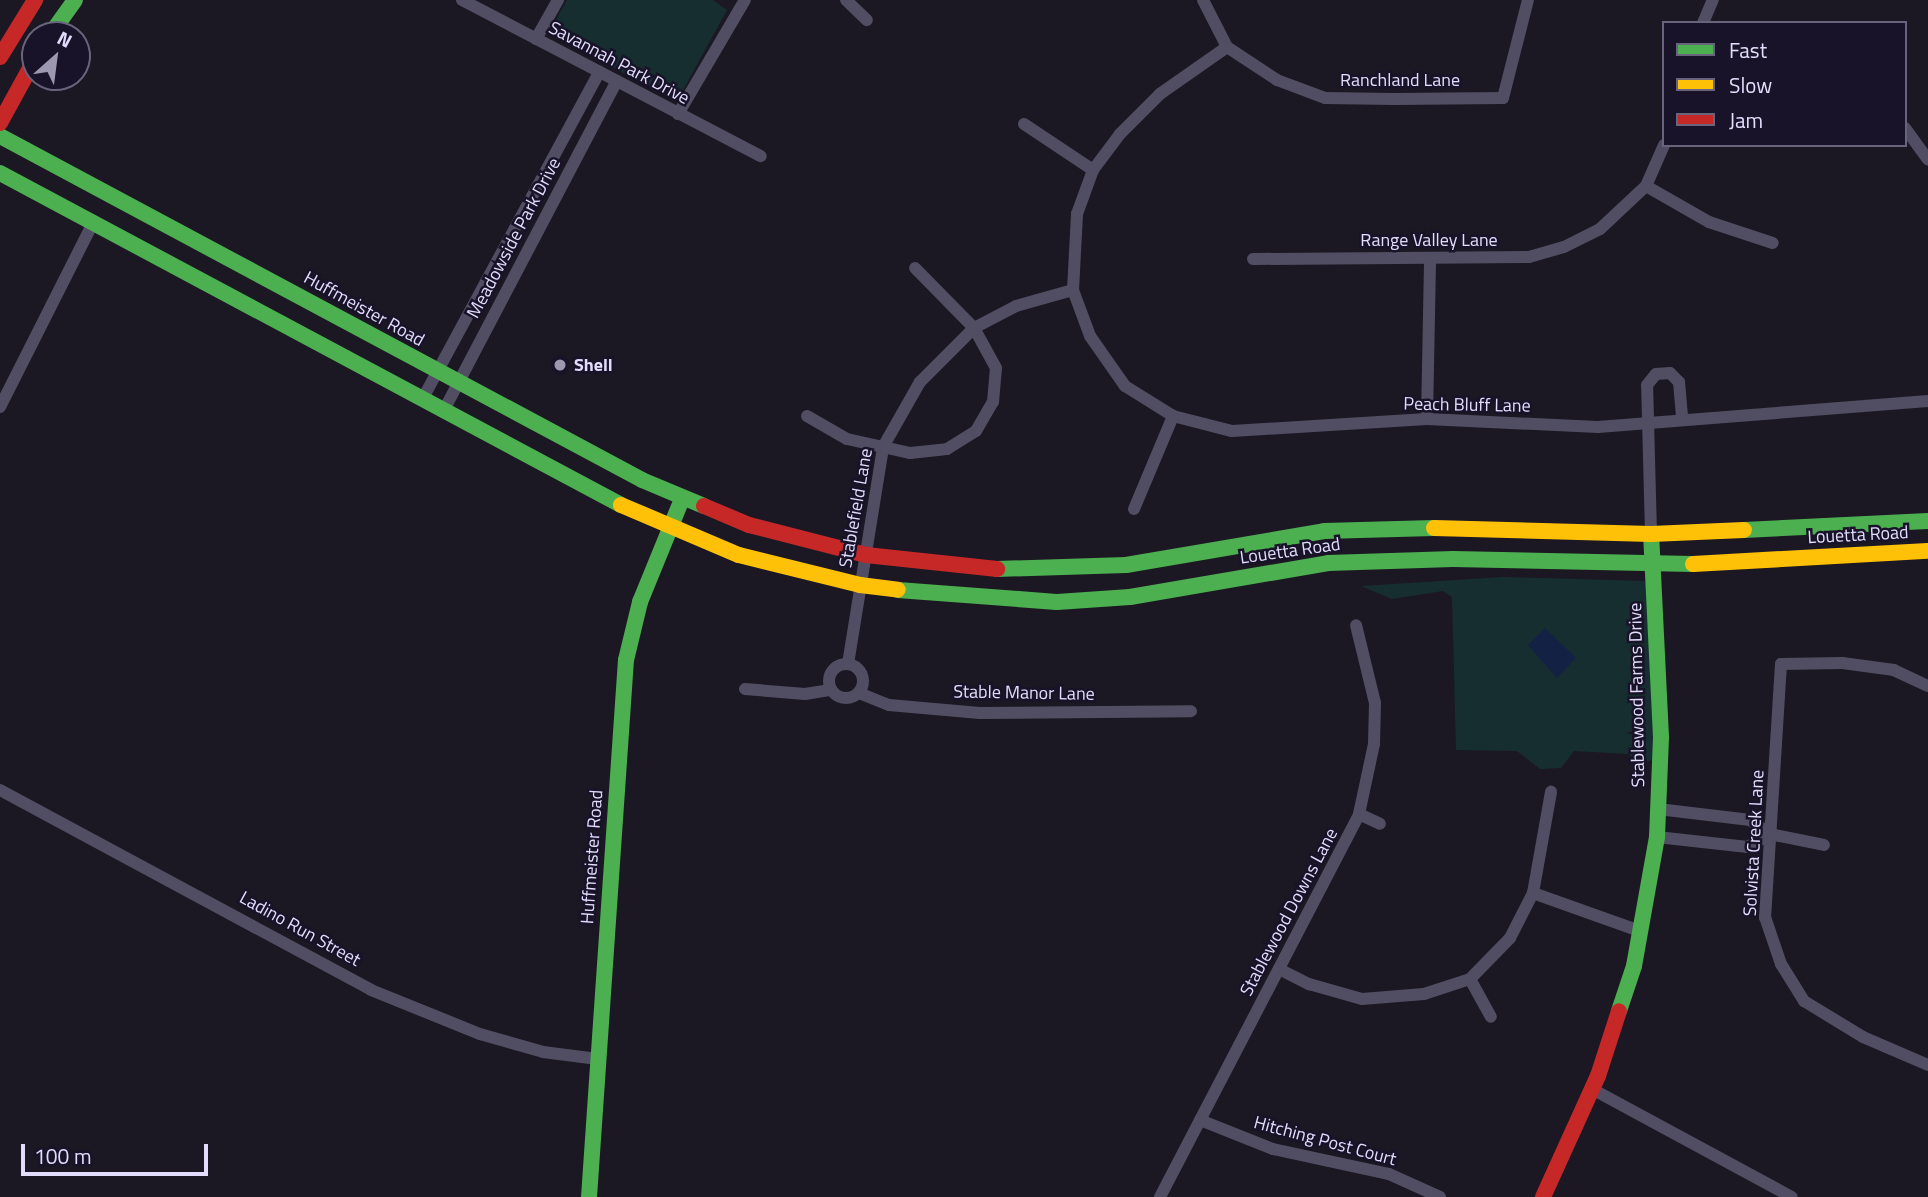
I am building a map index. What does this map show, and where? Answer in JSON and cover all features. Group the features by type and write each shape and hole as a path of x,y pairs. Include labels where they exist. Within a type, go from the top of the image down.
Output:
{"main road":[{"path":"0,57 35,0"},
{"path":"60,21 75,0"},
{"path":"0,123 21,85"},
{"name":"Huffmeister Road","path":"0,136 458,383 682,499 640,602 626,660 589,1197"},
{"path":"0,173 94,221 443,412 669,527"},
{"name":"Louetta Road","path":"682,499 749,526 866,555 989,569 1126,565 1324,531 1387,528 1651,534 1928,521"},
{"name":"Louetta Road","path":"669,527 740,555 860,585 988,600 1130,597 1328,563 1388,560 1652,566 1928,551"},
{"path":"1387,528 1388,560"},
{"name":"Stablewood Farms Drive","path":"1543,1197 1592,1089 1634,965 1657,837 1661,737 1651,534"},
{"path":"1126,565 1130,597"}],"street":[{"name":"Savannah Park Drive","path":"462,0 761,156"},
{"path":"536,39 558,0"},
{"path":"678,114 745,0"},
{"path":"846,0 867,20"},
{"path":"1073,290 1077,214 1093,170 1160,94 1227,47 1203,0"},
{"name":"Ranchland Lane","path":"1227,47 1277,80 1325,98 1503,97 1528,0"},
{"path":"1704,21 1713,0"},
{"name":"Meadowside Park Drive","path":"422,400 599,72"},
{"name":"Meadowside Park Drive","path":"443,412 617,82"},
{"path":"1024,124 1093,170"},
{"path":"1907,131 1928,160"},
{"path":"1663,147 1646,186 1709,222 1773,243"},
{"name":"Range Valley Lane","path":"1253,259 1529,257 1564,247 1600,229 1646,186"},
{"path":"0,407 94,221"},
{"path":"516,227 535,235"},
{"path":"1427,419 1430,258"},
{"path":"807,416 847,439 909,453 947,449 976,431 993,402 996,368 974,328 915,268"},
{"name":"Stablefield Lane","path":"848,664 883,447 920,382 974,328 1016,306 1073,290"},
{"name":"Peach Bluff Lane","path":"1073,290 1090,336 1125,386 1173,416 1232,431 1427,419 1598,427 1928,401"},
{"name":"Stablewood Farms Drive","path":"1651,534 1647,386 1656,374 1670,373 1679,382 1682,421"},
{"path":"1134,509 1173,416"},
{"name":"Stablewood Downs Lane","path":"1160,1197 1359,814 1374,744 1375,703 1356,625"},
{"path":"745,689 805,694 831,690 844,699 859,693 863,677 848,664 831,673 831,690"},
{"name":"Solvista Creek Lane","path":"1928,686 1894,670 1781,664 1765,917 1781,964 1804,1001 1863,1037 1928,1065"},
{"name":"Stable Manor Lane","path":"859,693 889,705 980,713 1191,711"},
{"name":"Ladino Run Street","path":"0,790 371,990 480,1034 542,1052 598,1059"},
{"path":"1279,969 1310,984 1362,999 1424,994 1469,979 1510,938 1533,893 1551,792"},
{"path":"1658,809 1750,820 1770,834 1824,845"},
{"path":"1359,814 1380,824"},
{"path":"1657,837 1747,847 1770,834"},
{"path":"1533,893 1640,931"},
{"path":"1469,979 1491,1017"},
{"path":"1592,1089 1792,1197"},
{"name":"Hitching Post Court","path":"1199,1120 1273,1149 1389,1174 1440,1197"}],"green space":[{"path":"567,0 713,0 727,10 681,94 667,97 558,38 557,18"},
{"path":"1503,577 1647,581 1654,760 1638,763 1629,754 1574,751 1561,768 1540,769 1517,751 1456,750 1452,597 1443,591 1392,599 1361,586"}],"water":[{"path":"1545,628 1576,658 1557,678 1528,645"}],"traffic: fast":[{"path":"60,21 75,0"},
{"path":"0,136 642,480 704,506"},
{"path":"0,173 621,505"},
{"path":"589,1197 626,660 640,602 682,499"},
{"path":"1744,530 1928,521"},
{"path":"997,569 1126,565 1324,531 1434,528"},
{"path":"1619,1011 1634,966 1657,837 1661,737 1651,534"},
{"path":"898,590 1057,602 1130,597 1328,563 1453,559 1693,564"}],"traffic: slow":[{"path":"621,505 739,555 860,585 898,590"},
{"path":"1434,528 1651,534 1744,530"},
{"path":"1693,564 1928,551"}],"traffic: jam":[{"path":"0,57 35,0"},
{"path":"0,123 21,85"},
{"path":"704,506 749,525 866,555 997,569"},
{"path":"1543,1197 1598,1076 1619,1011"}],"place":[{"name":"Shell","path":"560,365"}]}
